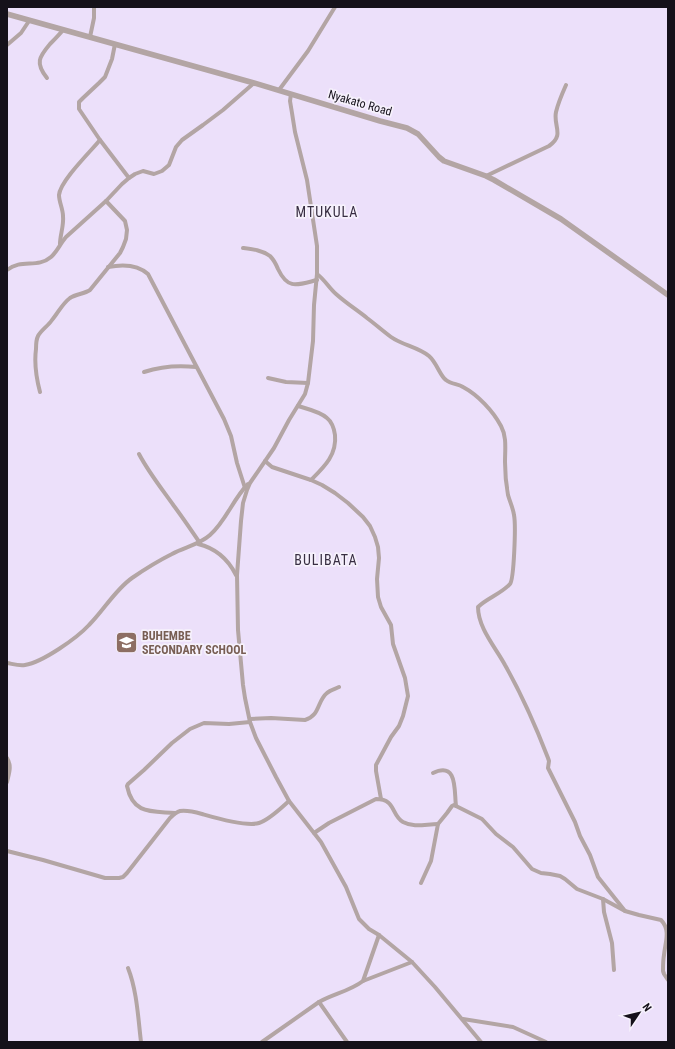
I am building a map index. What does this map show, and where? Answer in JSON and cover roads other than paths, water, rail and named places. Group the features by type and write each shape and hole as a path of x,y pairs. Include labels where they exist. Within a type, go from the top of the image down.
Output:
{"street":[{"path":"90,37 94,18 94,7"},
{"path":"279,90 308,51 335,7"},
{"name":"Nyakato Road","path":"7,14 279,90 412,130 444,160 486,176 562,219 668,295"},
{"path":"7,45 21,32 29,21"},
{"path":"47,78 40,68 40,57 63,30"},
{"path":"115,44 112,59 105,77 82,98 79,109 129,178"},
{"path":"7,270 18,264 39,263 50,258 56,252 60,244 122,184 135,174 143,171 154,174 162,171 169,165 176,147 182,140 223,110 254,83"},
{"path":"486,176 555,142 558,135 555,120 556,110 566,85"},
{"path":"7,663 17,665 28,664 59,649 89,625 118,591 132,578 171,554 207,538 217,528 238,495 250,483 266,461 305,394 308,383 313,341 317,246 307,180 295,132 290,101 291,94"},
{"path":"60,244 63,215 59,196 60,190 100,140"},
{"path":"40,392 34,364 36,341 38,336 51,322 64,303 74,296 83,294 90,290 123,247 127,230 125,221 106,201"},
{"path":"243,248 255,249 269,255 283,278 288,283 294,284 316,280"},
{"path":"108,267 132,266 142,269 148,274 209,390 231,436 237,463 245,488"},
{"path":"317,274 336,294 391,337 432,359 446,380 462,386 474,395 489,410 501,426 506,446 506,477 508,495 514,516 512,579 505,589 478,607 478,616 483,628 506,666 526,708 548,758 548,768 575,822 596,872 625,911"},
{"path":"144,372 169,366 180,365 196,367"},
{"path":"268,378 286,382 308,383"},
{"path":"298,406 321,414 327,418 334,430 336,440 334,451 329,460 311,480"},
{"path":"139,454 146,467 176,508 198,543 210,548 224,557 236,575"},
{"path":"266,461 272,467 322,485 348,503 364,517 370,526 378,548 378,597 381,607 391,625 393,644 405,678 408,696 403,716 376,765 381,799"},
{"path":"250,483 243,504 236,575 238,630 243,685 250,721 256,738 264,756 289,801 322,842 339,872 359,919 369,929 412,962 463,1019 481,1042"},
{"path":"289,801 263,822 247,824 189,811 175,813 145,810 139,808 134,803 127,786 172,743 190,729 204,724 229,724 271,718 310,719 316,713 327,693 339,687"},
{"path":"7,758 10,763 7,782"},
{"path":"433,773 443,770 451,773 456,789 456,806"},
{"path":"314,833 360,806 376,799 385,800 391,805 402,822 416,826 438,824"},
{"path":"421,883 431,861 438,824 453,805 456,806 482,819 496,834 513,847 532,870 560,876 565,878 577,889 603,899 625,911 664,922 667,930 663,971 668,980"},
{"path":"7,851 105,878 119,878 123,877 127,873 151,841 175,813"},
{"path":"603,899 604,912 612,943 614,970"},
{"path":"363,981 379,936"},
{"path":"262,1042 326,998 359,985 363,981 412,962"},
{"path":"128,968 136,998 141,1042"},
{"path":"319,1002 347,1042"},
{"path":"463,1019 512,1027 546,1042"}],"place":[{"name":"BUHEMBE SECONDARY SCHOOL","path":"126,643"}],"district":[{"name":"MTUKULA","path":"327,212"},
{"name":"BULIBATA","path":"326,560"}]}
